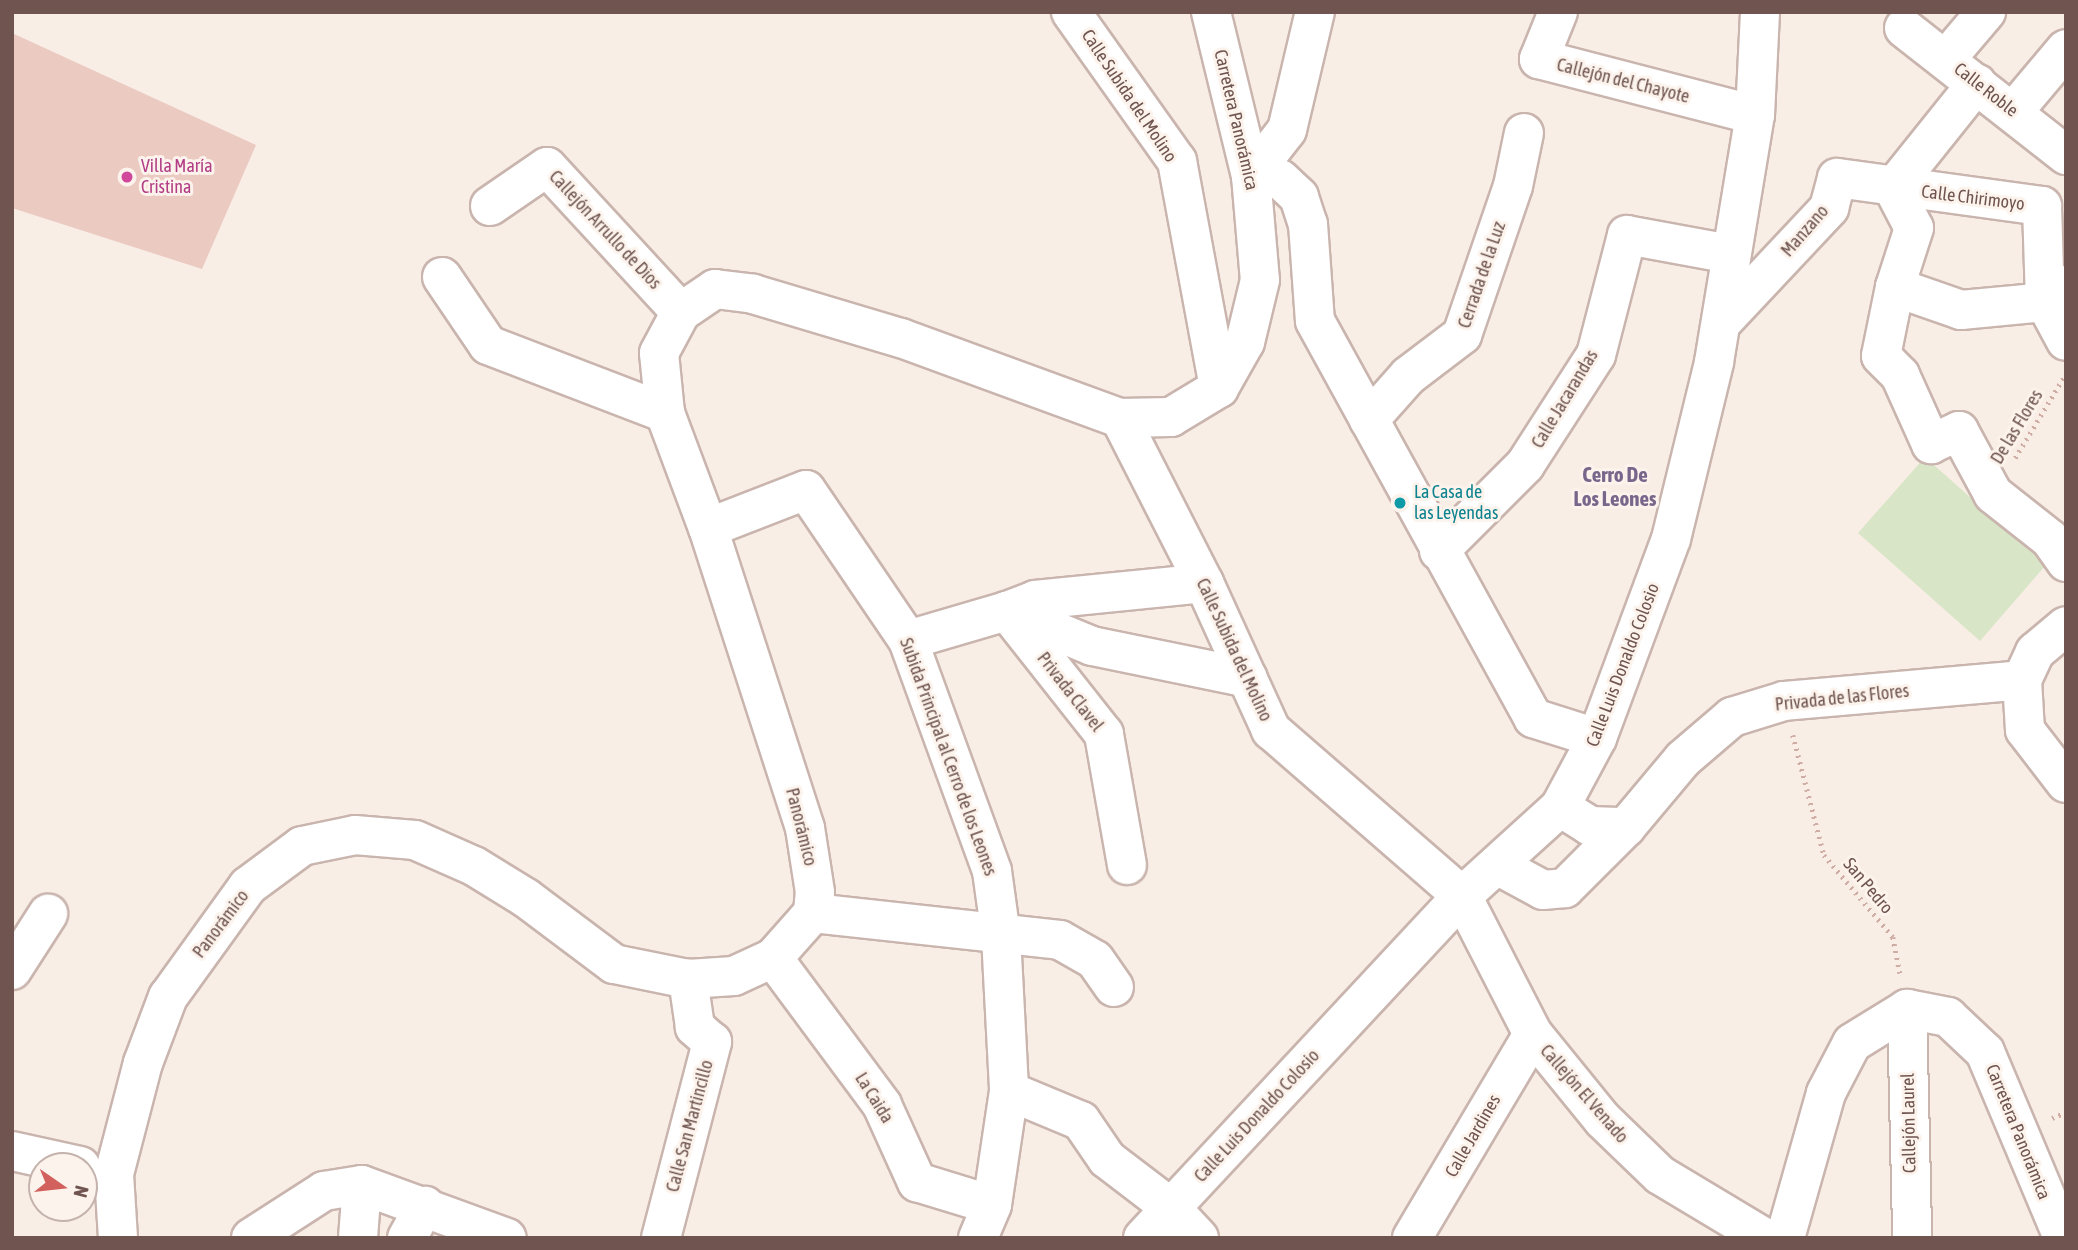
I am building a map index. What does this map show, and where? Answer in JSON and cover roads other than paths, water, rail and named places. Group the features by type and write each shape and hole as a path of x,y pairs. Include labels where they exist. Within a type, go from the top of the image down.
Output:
{"street":[{"name":"Calle Subida del Molino","path":"1071,12 1177,161 1220,388"},
{"name":"Carretera Panorámica","path":"1211,12 1251,176 1260,280 1245,342 1220,388"},
{"path":"1251,176 1287,130 1315,12"},
{"name":"Callejón del Chayote","path":"1558,12 1539,59 1755,115"},
{"name":"Calle Luis Donaldo Colosio","path":"1143,1238 1462,896 1560,807 1597,738 1671,538 1724,320 1731,254 1755,115 1760,12"},
{"path":"1946,60 1986,12"},
{"name":"Calle Roble","path":"1904,28 2066,155"},
{"path":"2014,112 2066,49"},
{"path":"1977,83 1893,188 1914,228 1895,287 1881,356 1900,375 1931,444 1959,431 1993,494 2050,539 2066,562"},
{"name":"Cerrada de la Luz","path":"1369,420 1408,376 1462,335 1513,186 1524,133"},
{"name":"Callejón Arrullo de Dios","path":"490,206 547,167 681,312"},
{"path":"1251,176 1280,179 1299,197 1308,224 1315,279 1315,321 1533,718 1597,738"},
{"name":"Manzano","path":"1724,320 1829,208 1837,178 1893,188"},
{"name":"Calle Chirimoyo","path":"1893,188 2042,206 2055,293"},
{"name":"Calle Jacarandas","path":"1439,551 1525,465 1596,355 1627,235 1731,254"},
{"path":"442,277 488,345 665,413"},
{"path":"1260,280 1315,279"},
{"path":"1895,287 1961,310 2055,293 2066,341"},
{"name":"Panorámico","path":"98,1158 143,1063 168,997 248,886 302,846 355,835 415,840 474,866 526,898 614,964 688,979 734,976 773,958 813,913 815,892 805,828 708,528 665,413 659,353 681,312 715,289 753,294 901,338 1120,418 1171,417 1220,388"},
{"name":"Calle Subida del Molino","path":"1120,418 1204,583 1271,730 1462,896"},
{"name":"Subida Principal al Cerro de los Leones","path":"708,528 806,490 908,640 992,872 1001,936 1009,1091 985,1222"},
{"path":"908,640 1035,600 1204,583"},
{"path":"1007,611 1092,646 1248,678"},
{"name":"Privada Clavel","path":"1007,611 1104,734 1126,865"},
{"path":"2066,626 2035,652 2022,680 2025,730 2066,783"},
{"name":"Privada de las Flores","path":"1497,865 1543,890 1565,888 1626,827 1682,760 1732,717 1784,701 2022,680"},
{"path":"1560,807 1590,826 1626,827"},
{"name":"Callejón El Venado","path":"1462,896 1533,1034 1603,1120 1660,1175 1765,1238"},
{"path":"813,913 1001,936 1060,940 1095,960 1114,987"},
{"path":"12,970 48,914"},
{"name":"La Caida","path":"773,958 883,1105 917,1182 985,1222"},
{"name":"Calle San Martincillo","path":"661,1238 712,1042 695,1027 688,979"},
{"name":"Carretera Panorámica","path":"1907,1009 1948,1017 1985,1052 2063,1238"},
{"path":"1785,1238 1826,1093 1853,1042 1907,1009"},
{"name":"Callejón Laurel","path":"1907,1009 1912,1238"},
{"name":"Calle Jardines","path":"1418,1235 1533,1034"},
{"path":"1009,1091 1082,1121 1107,1159 1171,1208 1199,1238"},
{"name":"Panorámico","path":"98,1183 118,1238"},
{"path":"358,1238 362,1185"},
{"path":"251,1238 324,1191 362,1185 416,1222 507,1238"}],"place":[{"name":"Villa María Cristina","path":"127,177"},
{"name":"La Casa de las Leyendas","path":"1400,503"}],"district":[{"name":"Cerro De Los Leones","path":"1615,486"}]}
